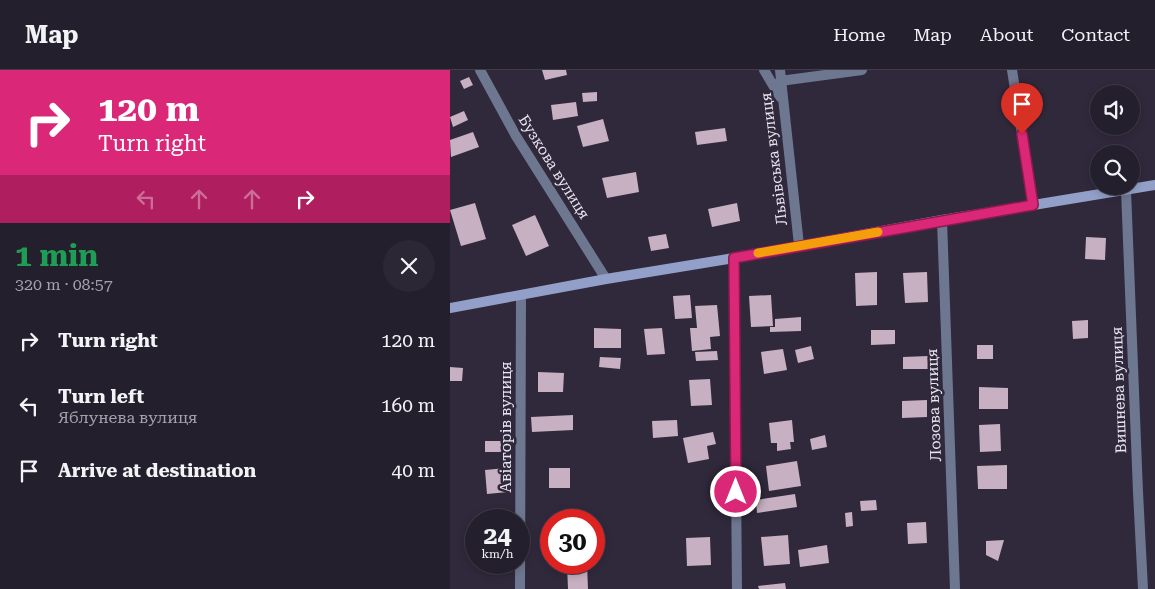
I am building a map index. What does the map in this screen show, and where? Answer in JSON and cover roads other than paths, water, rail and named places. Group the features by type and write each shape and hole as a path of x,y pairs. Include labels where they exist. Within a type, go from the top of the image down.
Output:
{"street":[{"name":"Бузкова вулиця","path":"480,70 516,136 606,279"},
{"path":"764,70 782,100"},
{"name":"Львівська вулиця","path":"780,70 799,246"},
{"path":"780,81 862,70"},
{"path":"1012,70 1033,205"},
{"path":"1140,188 1155,185"},
{"path":"450,308 942,220 1095,195"},
{"name":"Вишнева вулиця","path":"1126,195 1143,589"},
{"name":"Лозова вулиця","path":"942,220 955,589"},
{"path":"734,258 736,589"},
{"name":"Авіаторів вулиця","path":"520,589 521,296"}]}
